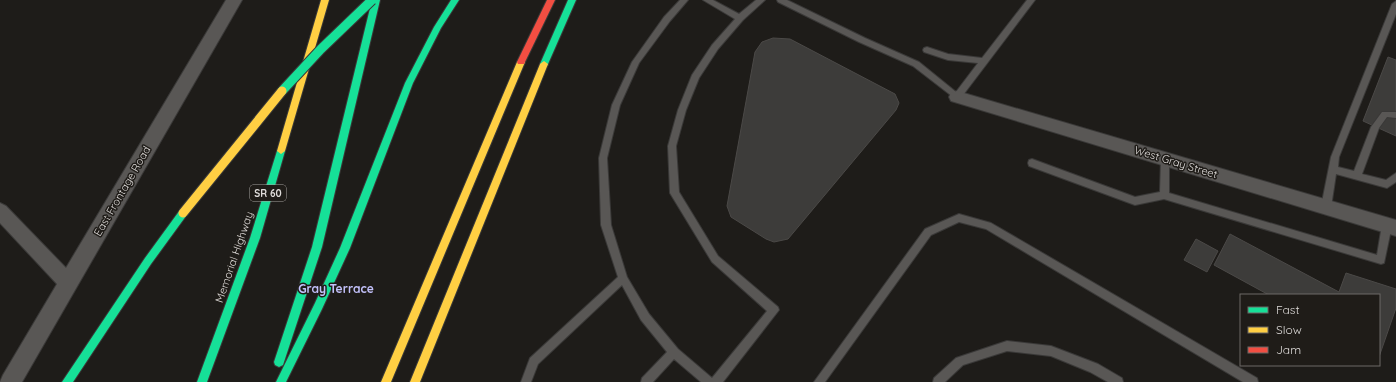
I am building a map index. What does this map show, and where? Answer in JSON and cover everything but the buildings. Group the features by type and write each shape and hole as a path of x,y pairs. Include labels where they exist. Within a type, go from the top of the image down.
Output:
{"highway":[{"name":"Memorial Highway","path":"202,382 254,238 325,0"},
{"path":"67,382 148,261 221,162 258,117 317,52 372,0"},
{"path":"274,375 317,247 376,0"},
{"path":"281,382 309,329 352,230 396,111 418,61 442,18 455,0"},
{"path":"386,382 524,56 551,0"},
{"path":"415,382 559,28 572,0"}],"street":[{"name":"East Frontage Road","path":"10,382 234,0"},
{"name":"West Gray Street","path":"957,97 1392,226"},
{"path":"0,211 68,282"}],"lane":[{"path":"684,0 667,19 636,62 616,105 603,158 606,225 623,278 645,317 674,352 709,382"},
{"path":"707,0 740,18"},
{"path":"716,382 774,310 715,259 675,193 672,146 682,110 695,77 716,47 740,18 761,0"},
{"path":"781,0 862,40 916,64 957,97 1031,0"},
{"path":"1326,207 1336,157 1396,4"},
{"path":"927,50 948,57 984,61"},
{"path":"1357,176 1375,127 1385,114 1396,115"},
{"path":"1164,195 1165,158"},
{"path":"1032,163 1135,201 1164,195 1381,260 1392,226"},
{"path":"1333,169 1387,184 1396,177"},
{"path":"819,382 928,232 959,218 988,226 1236,378 1253,382"},
{"path":"526,382 534,361 623,278"},
{"path":"938,382 960,361 1007,346 1051,351 1094,368 1118,382"},
{"path":"646,382 674,352"}],"traffic: fast":[{"path":"282,91 321,49 372,0"},
{"path":"279,362 317,247 376,0"},
{"path":"281,382 319,306 345,248 409,83 438,27 455,0"},
{"path":"544,64 572,0"},
{"path":"202,382 255,238 281,151"},
{"path":"67,382 148,261 183,213"}],"traffic: slow":[{"path":"281,151 325,0"},
{"path":"386,382 521,62"},
{"path":"415,382 544,64"},
{"path":"183,213 282,91"}],"traffic: jam":[{"path":"521,62 551,0"}],"district":[{"name":"Gray Terrace","path":"336,289"}]}
